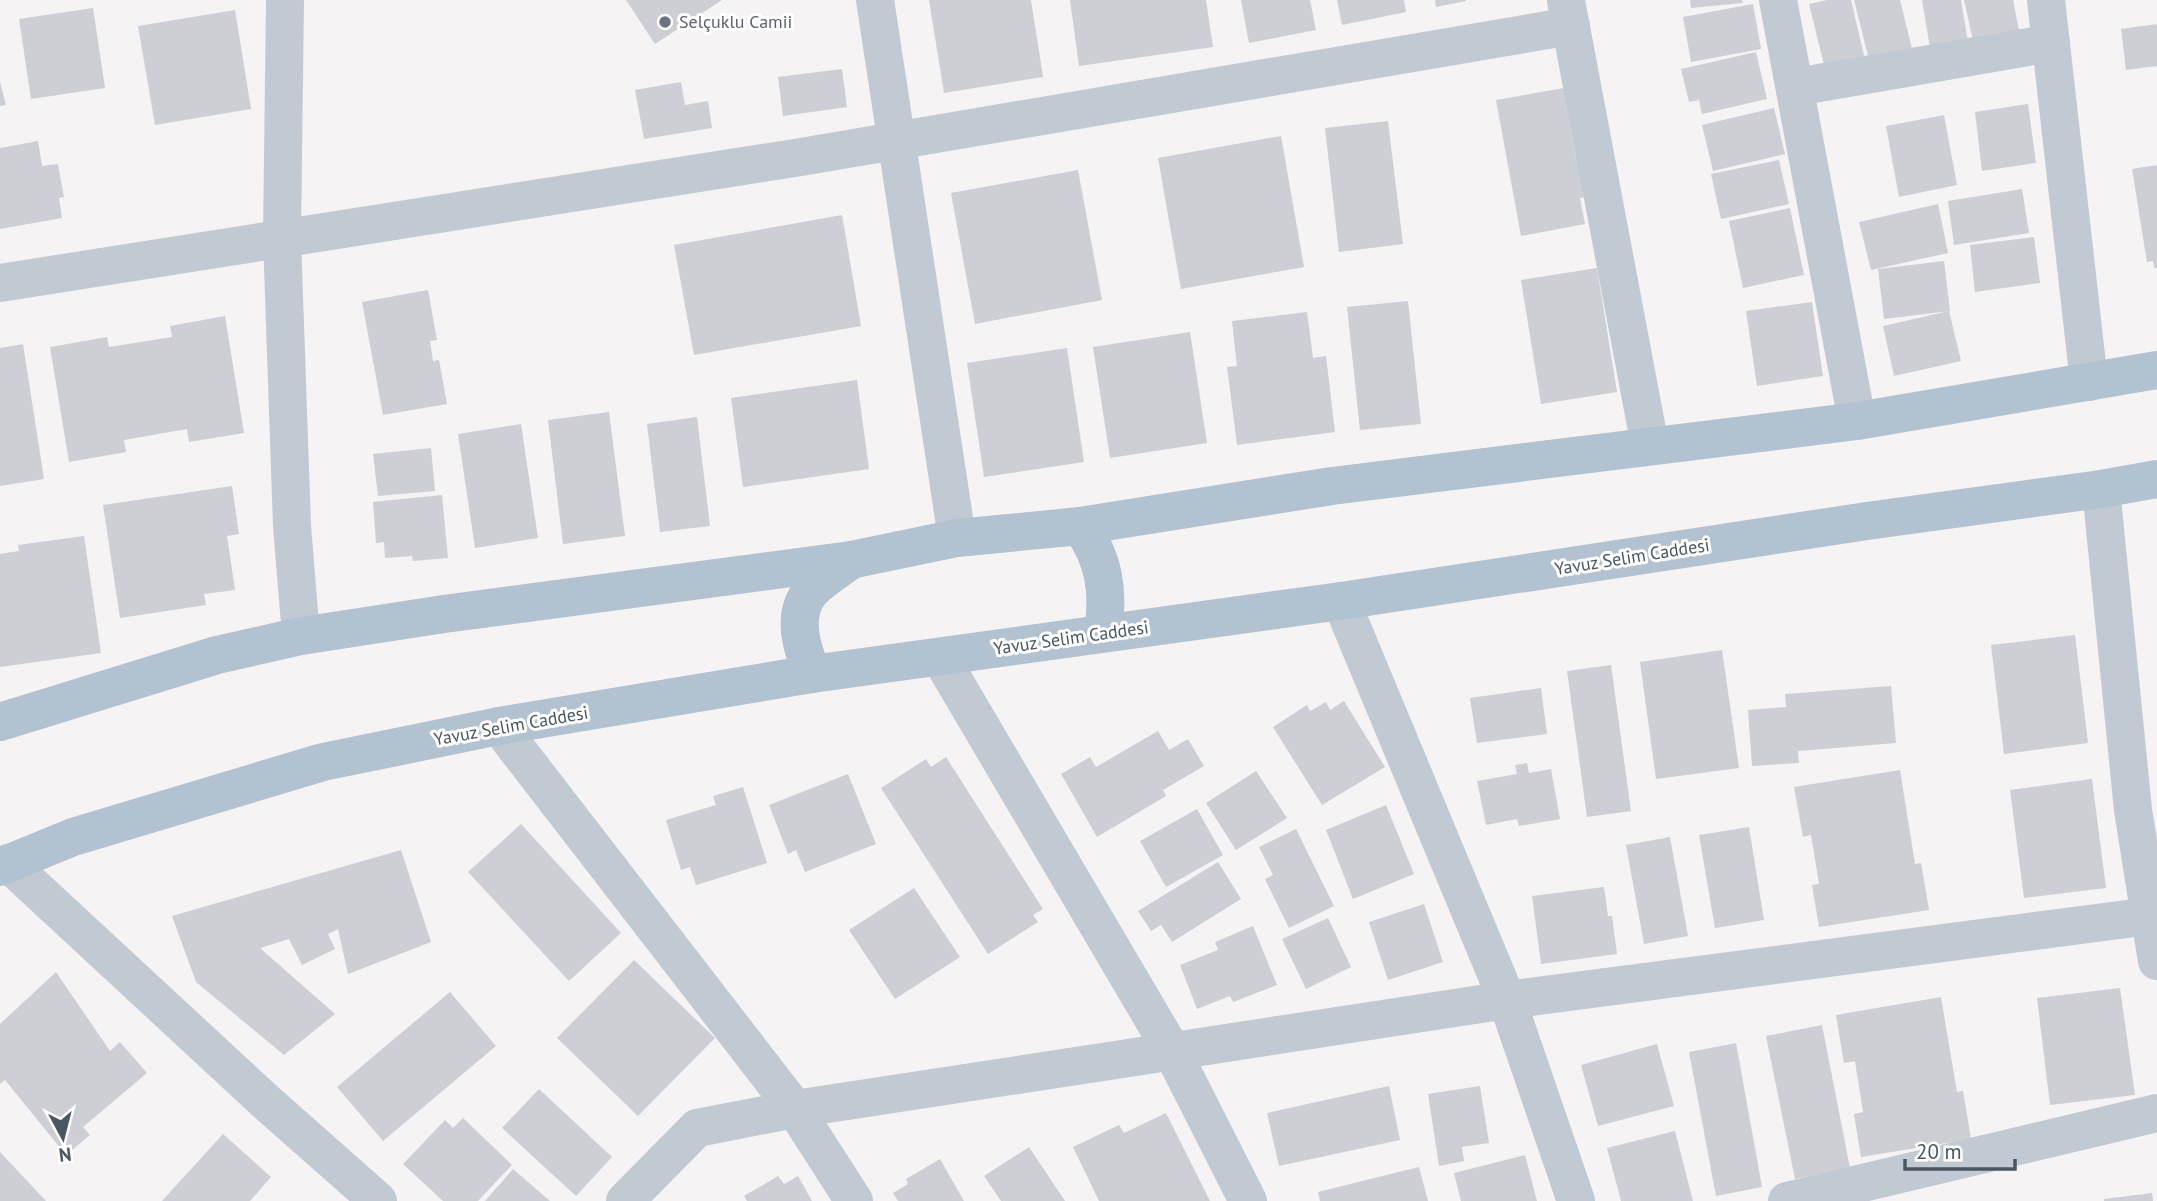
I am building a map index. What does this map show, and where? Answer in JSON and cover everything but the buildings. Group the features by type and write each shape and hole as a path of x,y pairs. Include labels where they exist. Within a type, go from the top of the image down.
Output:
{"main road":[{"path":"0,722 217,654 301,636 457,612 851,560 957,538 1080,526 1332,486 1857,421 2157,370"},
{"name":"Yavuz Selim Caddesi","path":"4,865 73,837 323,762 499,726 812,674 1341,601 2157,479"},
{"path":"1080,526 1091,540 1103,568 1107,594 1103,632"},
{"path":"812,674 803,649 800,622 802,606 811,591 851,560"}],"street":[{"path":"285,0 282,238 292,526 301,636"},
{"path":"875,0 957,538"},
{"path":"1778,0 1857,421"},
{"path":"2046,0 2089,382"},
{"path":"0,283 895,141 1569,13 1650,446"},
{"path":"1796,87 2051,43"},
{"path":"2101,489 2143,766 2133,810 2157,961"},
{"path":"1341,601 1507,1000 1576,1201"},
{"path":"940,657 1172,1051 1248,1201"},
{"path":"499,726 795,1109 854,1201"},
{"path":"4,865 378,1201"},
{"path":"625,1201 697,1128 795,1109 1507,1000 2150,916"},
{"path":"1787,1201 2157,1113"}],"place":[{"name":"Selçuklu Camii","path":"665,22"}]}
